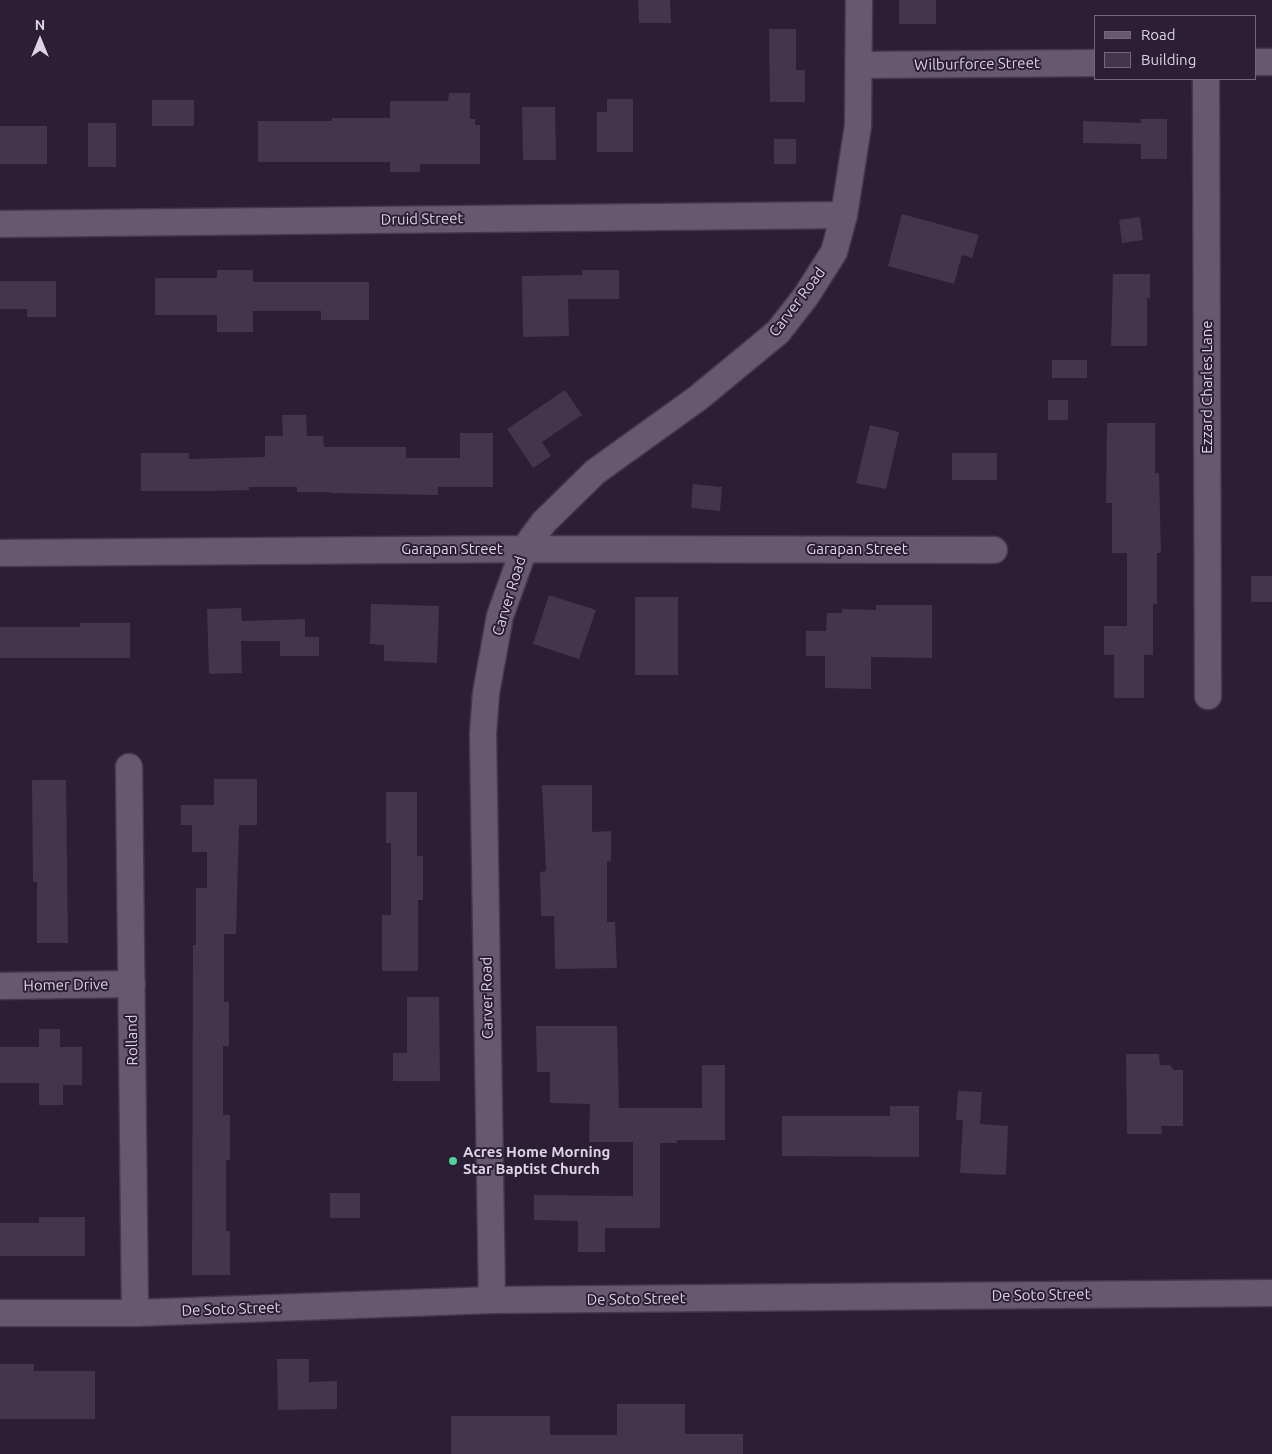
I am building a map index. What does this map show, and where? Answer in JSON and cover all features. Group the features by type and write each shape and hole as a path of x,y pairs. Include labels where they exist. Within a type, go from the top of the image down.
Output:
{"street":[{"name":"Carver Road","path":"492,1300 483,734 486,693 500,616 524,549 563,500 594,472 698,398 778,332 806,296 834,252 844,215 858,126 859,0"},
{"path":"1257,62 1272,62"},
{"name":"Wilburforce Street","path":"859,65 1094,63"},
{"name":"Ezzard Charles Lane","path":"1206,80 1208,696"},
{"name":"Druid Street","path":"0,224 844,215"},
{"name":"Garapan Street","path":"0,554 524,549 994,550"},
{"name":"Rolland","path":"129,767 135,1313"},
{"name":"Homer Drive","path":"0,986 132,984"},
{"name":"De Soto Street","path":"0,1313 135,1313 492,1300 1272,1293"}],"building":[{"path":"638,0 670,0 671,23 639,23"},
{"path":"899,0 936,0 936,24 899,24"},
{"path":"769,29 796,29 796,70 805,70 805,102 770,102"},
{"path":"449,93 470,93 470,119 475,119 475,125 480,125 480,164 420,164 420,172 390,172 390,162 258,162 258,121 332,121 332,118 390,118 390,101 448,101"},
{"path":"607,99 633,99 633,152 597,152 597,112 607,112"},
{"path":"152,100 194,100 194,126 152,126"},
{"path":"522,107 555,107 556,160 523,160"},
{"path":"1141,119 1167,119 1167,159 1141,159 1141,144 1083,143 1083,121 1141,123"},
{"path":"88,123 116,123 116,167 88,167"},
{"path":"0,126 47,126 47,164 0,164"},
{"path":"774,139 796,139 796,164 774,164"},
{"path":"902,214 979,235 972,258 962,255 954,284 888,266"},
{"path":"1140,217 1143,240 1122,243 1119,220"},
{"path":"217,270 253,270 253,282 369,282 369,320 321,320 321,311 253,311 253,332 217,332 217,315 155,315 155,278 217,278"},
{"path":"582,270 619,270 619,299 568,299 569,336 523,337 522,276 582,275"},
{"path":"1113,274 1150,274 1150,298 1147,298 1147,346 1111,346"},
{"path":"0,281 56,281 56,317 27,317 27,309 0,309"},
{"path":"1052,360 1087,360 1087,378 1052,378"},
{"path":"565,390 582,415 542,442 551,456 533,468 507,429"},
{"path":"1048,400 1068,400 1068,420 1048,420"},
{"path":"282,415 306,415 307,436 323,436 324,447 406,447 406,458 460,458 460,433 493,433 493,487 438,487 438,495 297,492 297,487 249,487 249,490 141,491 141,453 189,453 189,459 265,457 265,436 283,436"},
{"path":"1107,423 1155,423 1155,473 1159,473 1161,553 1157,553 1157,604 1153,604 1153,655 1144,655 1144,698 1114,698 1114,655 1104,655 1104,626 1127,626 1127,553 1112,553 1112,503 1106,503"},
{"path":"870,425 899,432 886,489 856,483"},
{"path":"952,453 997,453 997,480 952,480"},
{"path":"693,484 722,487 720,511 691,508"},
{"path":"1251,576 1272,576 1272,602 1251,602"},
{"path":"549,595 596,610 579,659 533,644"},
{"path":"635,597 678,597 678,675 635,675"},
{"path":"371,604 439,606 437,663 384,661 384,645 370,644"},
{"path":"876,605 932,605 932,658 871,657 871,689 825,688 825,656 806,656 806,631 826,631 827,613 842,613 842,609 876,610"},
{"path":"241,608 242,621 305,619 305,637 319,637 319,656 280,656 280,641 241,641 242,673 209,674 207,609"},
{"path":"80,623 130,623 130,658 0,658 0,627 80,627"},
{"path":"214,779 257,779 257,825 239,825 236,934 224,934 224,1002 229,1002 229,1046 223,1046 223,1115 230,1115 230,1160 226,1160 226,1231 230,1231 230,1275 192,1275 193,945 196,945 196,888 207,888 207,852 192,852 192,825 181,825 181,805 214,805"},
{"path":"32,780 66,780 68,943 37,943 37,882 33,882"},
{"path":"542,785 592,785 592,832 611,831 611,861 607,862 607,922 615,922 617,968 555,969 554,916 541,916 540,872 546,871"},
{"path":"386,792 417,792 417,856 423,856 423,900 418,900 418,971 382,971 382,915 391,915 391,843 386,843"},
{"path":"407,997 439,997 440,1081 393,1081 393,1053 407,1053"},
{"path":"536,1026 617,1026 619,1108 702,1108 702,1065 725,1065 725,1140 677,1140 677,1143 660,1143 660,1228 605,1228 605,1252 578,1252 578,1221 534,1220 534,1195 633,1196 633,1142 589,1142 590,1104 550,1103 550,1072 537,1072"},
{"path":"39,1029 60,1029 60,1047 82,1047 82,1085 63,1085 63,1105 39,1105 39,1083 0,1083 0,1047 39,1047"},
{"path":"1126,1054 1159,1054 1160,1065 1170,1065 1174,1070 1183,1070 1183,1126 1161,1126 1162,1134 1127,1134"},
{"path":"958,1091 982,1092 980,1124 1008,1126 1006,1175 960,1173 963,1120 956,1120"},
{"path":"890,1106 919,1106 919,1157 782,1156 782,1116 890,1116"},
{"path":"330,1193 360,1193 360,1218 330,1218"},
{"path":"39,1217 85,1217 85,1256 0,1256 0,1223 39,1223"},
{"path":"277,1359 309,1359 309,1382 337,1381 337,1409 278,1410"},
{"path":"0,1364 34,1364 34,1371 95,1371 95,1419 0,1419"},
{"path":"617,1404 685,1404 685,1434 743,1434 743,1454 451,1454 451,1416 550,1416 550,1435 617,1435"}],"place":[{"name":"Acres Home Morning Star Baptist Church","path":"453,1161"}]}
